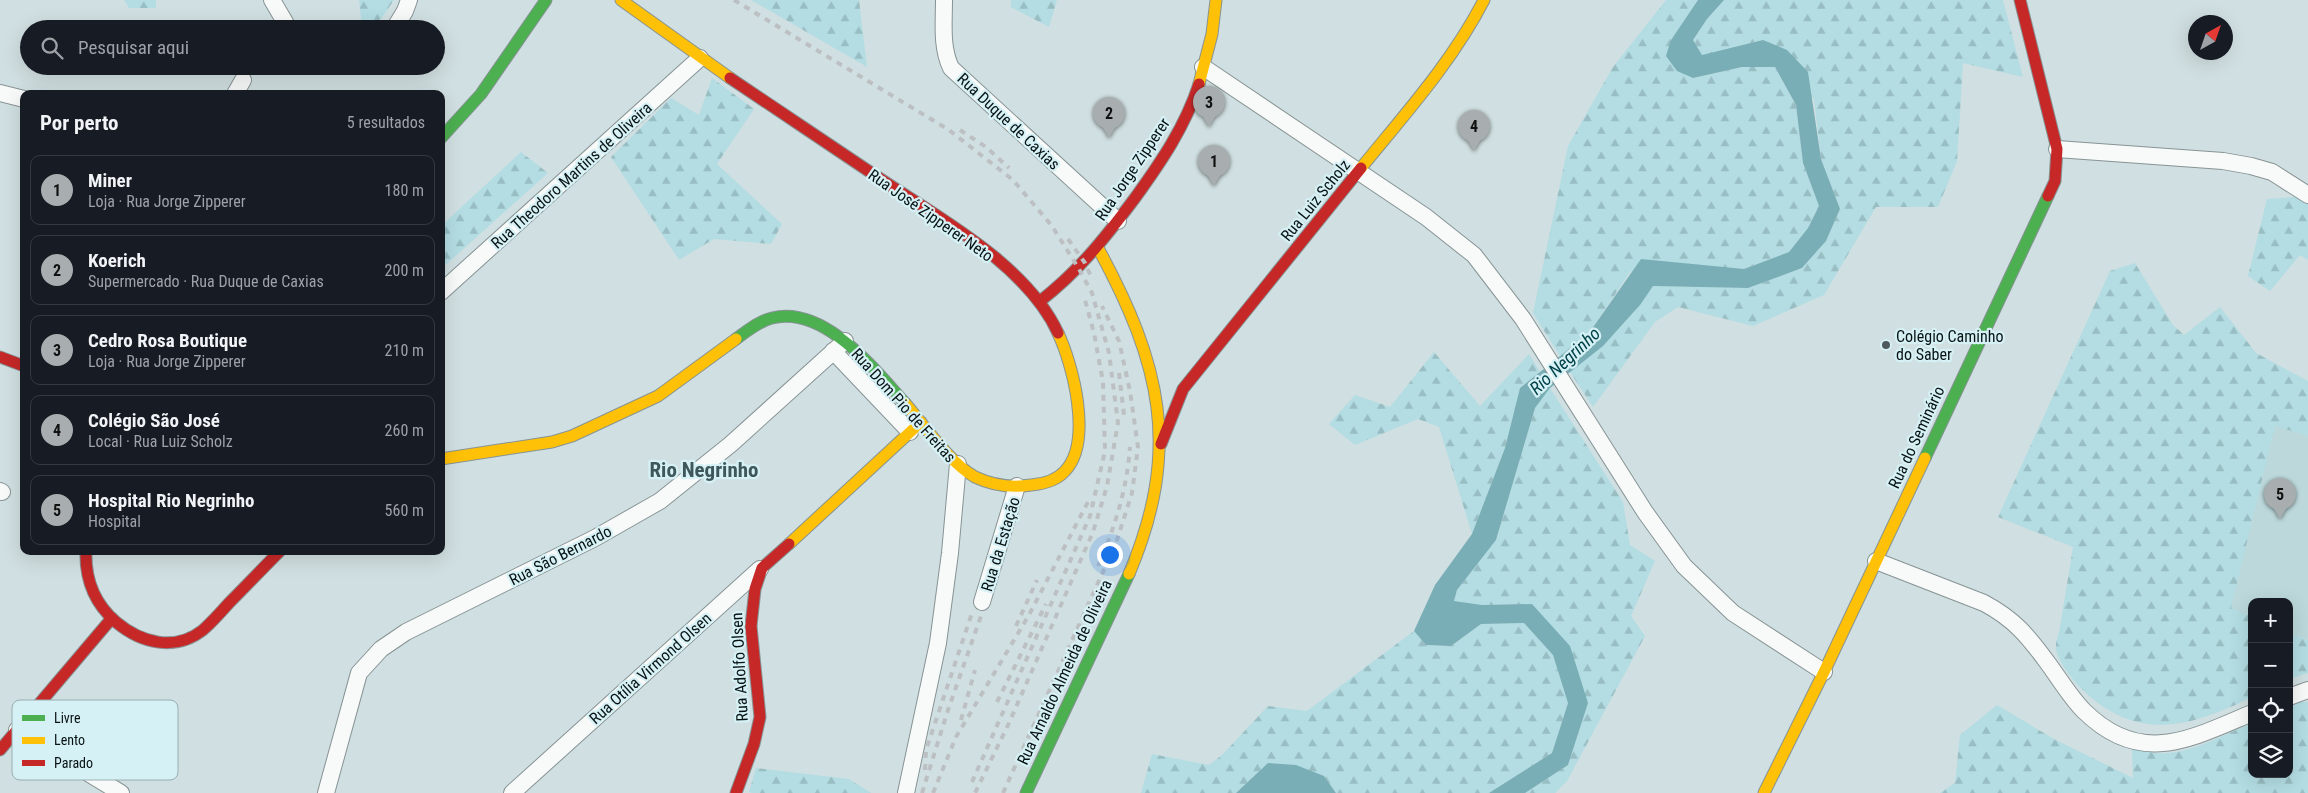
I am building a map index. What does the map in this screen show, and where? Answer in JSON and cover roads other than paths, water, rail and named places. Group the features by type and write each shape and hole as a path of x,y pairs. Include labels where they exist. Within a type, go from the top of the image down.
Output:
{"main road":[{"path":"445,134 465,114 546,0"},
{"name":"Rua José Zipperer Neto","path":"623,0 700,58 973,241 1039,302 1054,323 1064,342 1072,370 1077,398 1078,438 1073,460 1058,477 1038,484 1017,486 999,485 982,480 958,464"},
{"name":"Rua Jorge Zipperer","path":"1039,302 1079,269 1098,248 1178,134 1203,67 1216,14 1216,0"},
{"name":"Rua Luiz Scholz","path":"1183,389 1455,51 1484,0"},
{"name":"Rua do Seminário","path":"1764,793 1824,672 2055,181 2057,148 2020,0"},
{"name":"Rua Arnaldo Almeida de Oliveira","path":"1026,793 1131,566 1156,489 1160,448 1151,380 1126,304 1098,248"},
{"name":"Rua Dom Pio de Freitas","path":"445,458 552,442 572,436 658,396 765,319 791,316 809,321 839,346"},
{"path":"0,357 20,364"},
{"path":"1151,380 1168,388 1183,389"},
{"name":"Rua Arnaldo Almeida de Oliveira","path":"1160,448 1183,389"},
{"name":"Rua Dom Pio de Freitas","path":"916,427 958,464"},
{"name":"Rua Otília Virmond Olsen","path":"762,568 916,427"},
{"path":"86,555 88,580 96,600 112,618 135,634 159,644 175,644 190,639 217,617 276,555"},
{"name":"Rua Adolfo Olsen","path":"736,793 754,744 760,717 751,626 755,589 762,568"},
{"path":"42,700 112,618"},
{"path":"0,750 12,736"}],"street":[{"path":"272,0 284,20"},
{"path":"400,20 409,0"},
{"name":"Rua Duque de Caxias","path":"944,0 944,42 946,58 951,68 1118,221"},
{"name":"Rua Theodoro Martins de Oliveira","path":"445,288 700,58"},
{"path":"1203,67 1426,217 1474,255 1508,296 1645,512 1689,571 1733,613 1824,672"},
{"path":"0,93 20,98"},
{"path":"2057,148 2223,161 2251,166 2272,172 2308,195"},
{"path":"839,346 916,427"},
{"name":"Rua São Bernardo","path":"326,793 359,673 381,649 406,632 595,538 660,501 724,449 839,346"},
{"name":"Rua Dom Pio de Freitas","path":"906,793 938,643 950,553 958,464"},
{"name":"Rua da Estação","path":"982,602 1017,486"},
{"path":"1876,561 2001,612 2028,637 2083,710 2112,732 2130,740 2152,744 2179,742 2248,715"},
{"name":"Rua Otília Virmond Olsen","path":"512,793 762,568"},
{"path":"2293,696 2308,690"},
{"path":"100,780 121,793"}],"water":[{"path":"1698,0 1724,0 1707,19 1693,40 1702,55 1763,40 1787,50 1808,72 1821,159 1840,209 1826,241 1802,268 1748,288 1653,286 1640,305 1603,346 1550,388 1535,408 1496,540 1457,590 1454,601 1482,605 1532,604 1570,646 1588,703 1568,765 1525,793 1489,793 1552,753 1568,703 1553,655 1524,623 1481,624 1451,646 1426,645 1414,631 1435,585 1472,534 1505,448 1520,388 1589,333 1641,259 1744,269 1789,252 1808,228 1819,206 1803,163 1796,105 1775,67 1742,67 1693,78 1677,71 1666,56 1671,40"},
{"path":"1268,763 1296,765 1324,776 1336,793 1236,793"}],"railway":[{"path":"734,0 949,130 1013,180 1052,226 1092,293 1109,353 1118,423 1107,486 1093,532 1009,723 975,793"},
{"path":"960,130 986,147 1009,168"},
{"path":"1068,239 1085,263 1092,279"},
{"path":"972,782 1090,516 1105,451 1103,382 1094,333 1085,300"},
{"path":"1003,793 1116,543 1132,493 1138,447 1130,391 1119,341 1102,306"},
{"path":"1119,373 1124,415"},
{"path":"1098,566 1119,508 1126,478 1130,447"},
{"path":"933,793 956,737 1029,615 1090,498"},
{"path":"1016,626 1037,580"},
{"path":"997,702 1046,604"},
{"path":"925,770 926,750 972,613"},
{"path":"922,793 948,710 981,616"},
{"path":"961,720 975,670"}],"place":[{"name":"Cedro Rosa Boutique","path":"1209,127"},
{"name":"Koerich","path":"1109,138"},
{"name":"Colégio São José","path":"1474,151"},
{"name":"Miner","path":"1214,186"},
{"name":"Colégio Caminho do Saber","path":"1886,345"},
{"name":"Hospital Rio Negrinho","path":"2280,519"}],"district":[{"name":"Rio Negrinho","path":"704,470"}]}
